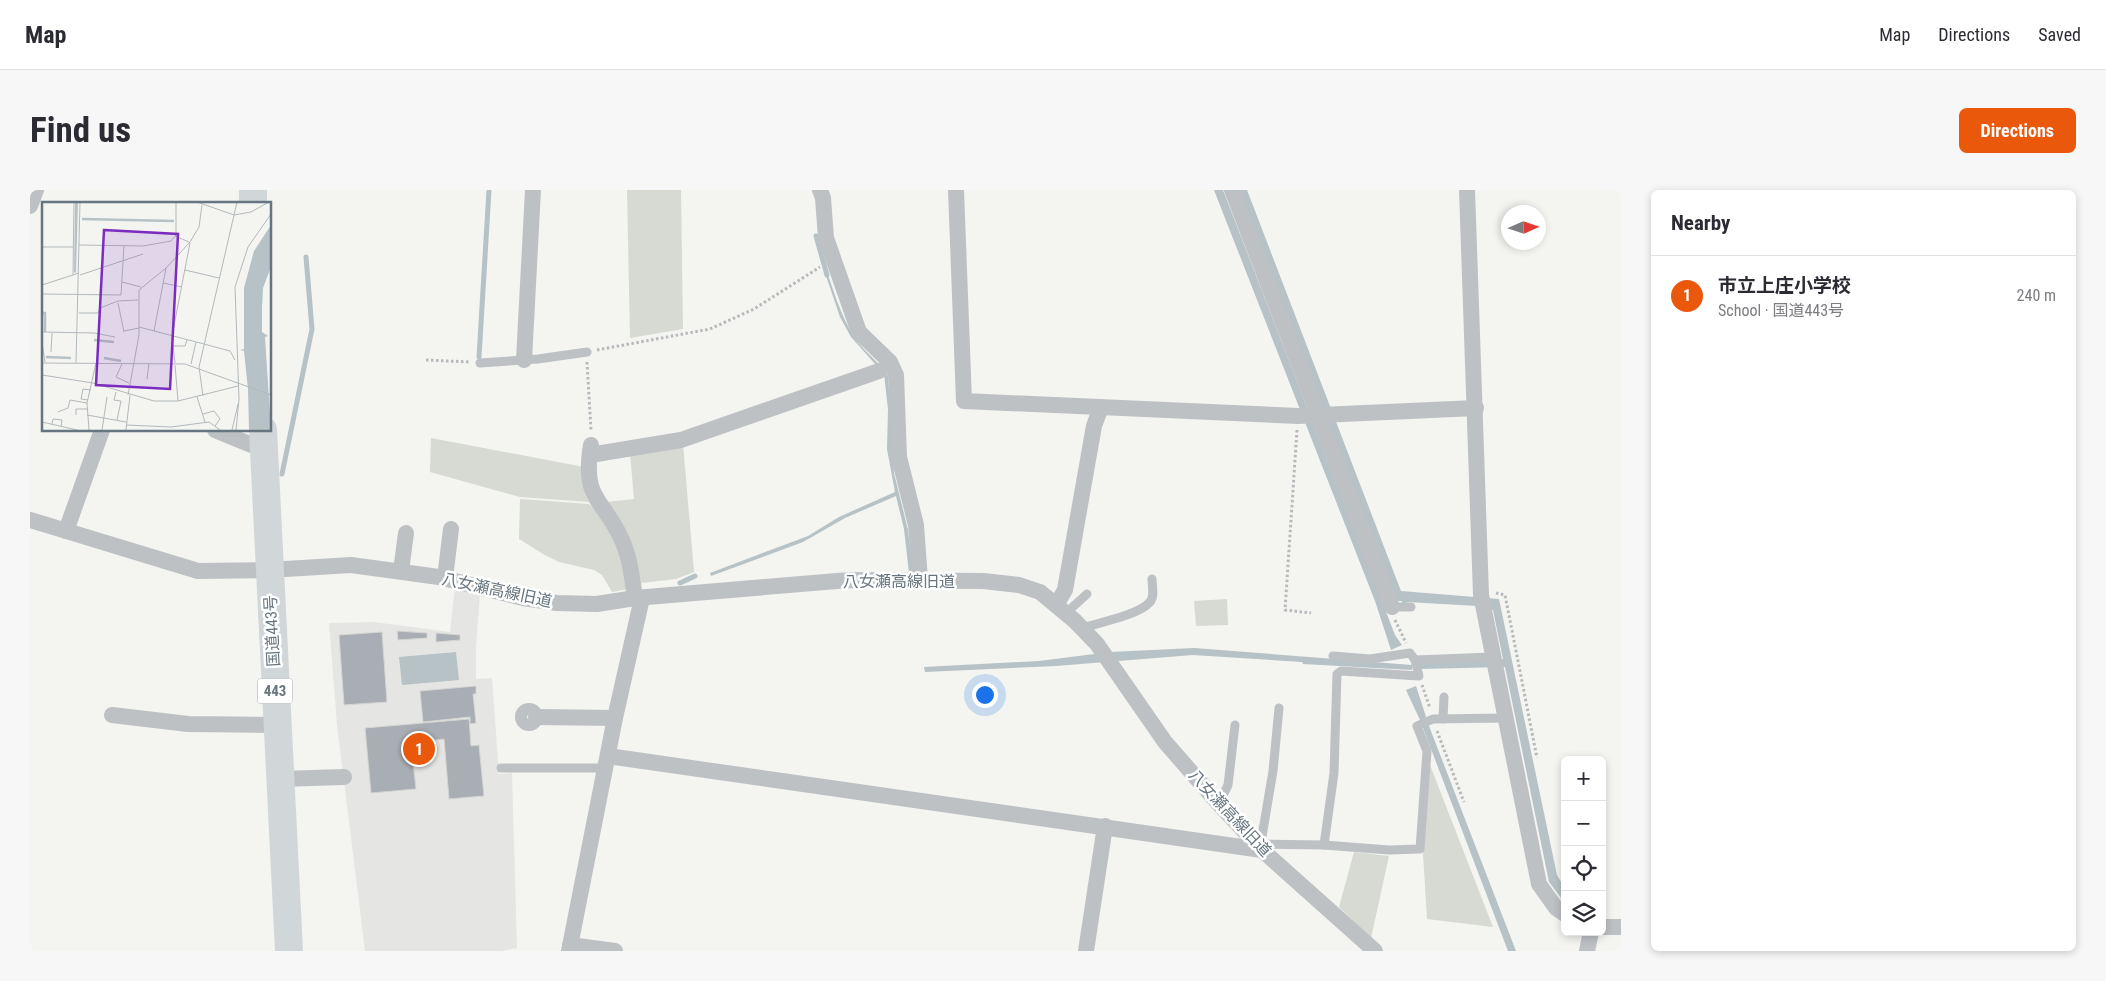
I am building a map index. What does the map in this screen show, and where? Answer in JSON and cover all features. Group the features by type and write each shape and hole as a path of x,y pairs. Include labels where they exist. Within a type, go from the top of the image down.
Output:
{"highway":[{"name":"国道443号","path":"263,440 289,951"}],"street":[{"path":"30,206 36,190"},
{"path":"524,360 534,190"},
{"path":"820,190 823,198 826,238 833,263 859,332 890,362 896,375 899,457 916,525 920,580"},
{"path":"956,190 964,401 1298,416 1476,408"},
{"path":"1232,190 1392,607"},
{"path":"1467,190 1476,408 1480,592 1539,884 1556,908 1561,911"},
{"path":"615,951 567,949 607,762 639,598 630,559 620,536 595,499 589,485 591,450 681,440 879,371"},
{"path":"1061,609 1092,436 1101,407"},
{"path":"66,531 102,431"},
{"path":"221,431 263,440"},
{"name":"八女瀬高線旧道","path":"30,520 198,571 269,570 351,565 445,578 523,598 558,603 597,604 639,598 849,580 920,580 1019,585 1040,592 1082,628 1097,644 1164,742 1219,804 1261,847 1375,951"},
{"path":"445,578 451,529"},
{"path":"400,572 406,533"},
{"path":"112,715 188,724 277,725"},
{"path":"536,717 615,718"},
{"path":"607,762 1261,847"},
{"path":"280,779 344,776"},
{"path":"1086,951 1105,826"},
{"path":"1606,927 1621,927"},
{"path":"1586,951 1590,936"}],"lane":[{"path":"480,363 524,360 587,352"},
{"path":"1082,628 1136,610 1150,602 1153,594 1152,579"},
{"path":"1061,609 1087,594"},
{"path":"1392,607 1411,607"},
{"path":"1333,656 1370,659 1493,657"},
{"path":"1324,844 1334,773 1337,674 1341,671 1419,676 1412,657"},
{"path":"1438,719 1444,697"},
{"path":"1279,708 1273,771 1261,847 1324,844 1389,850 1420,849 1427,751 1417,726 1438,719 1506,718"},
{"path":"1219,804 1228,785 1235,725"},
{"path":"501,768 607,762"}],"path":[{"path":"591,450 587,352 710,329 754,309 819,268 833,263"},
{"path":"426,360 480,363"},
{"path":"1298,416 1285,610 1311,613"},
{"path":"1480,592 1505,595 1537,758"},
{"path":"1392,607 1394,618 1412,657"},
{"path":"1419,676 1438,719 1444,753 1464,802"}],"shaded area":[{"path":"627,190 681,190 683,329 630,338"},
{"path":"1214,190 1223,190 1395,635 1402,645 1391,650 1375,601"},
{"path":"1237,190 1247,190 1401,591 1499,599 1557,875 1561,882 1561,898 1549,882 1505,667 1420,669 1420,664 1503,659 1493,610 1478,606 1407,602 1407,604 1402,604 1402,601 1396,601"},
{"path":"826,269 838,304 850,330 888,376 894,473 908,530 913,573 909,573 904,529 896,496 845,518 803,542 711,576 710,573 808,536 839,517 895,492 887,449 888,409 884,374 851,337 840,317 824,270"},
{"path":"431,438 584,467 585,493 589,502 520,497 430,472"},
{"path":"683,444 694,572 676,579 641,583 636,559 628,540 605,502 634,499 630,453"},
{"path":"520,499 589,504 598,513 611,532 620,554 629,589 612,592 602,575 594,570 559,562 519,539"},
{"path":"455,586 480,593 476,679 492,678 499,774 512,773 517,948 501,951 365,951 337,725 329,623 374,622 450,632"},
{"path":"1227,599 1228,625 1196,626 1194,601"},
{"path":"1194,648 1412,665 1412,670 1193,655 1056,666 925,672 924,667 1039,661 1110,652"},
{"path":"456,652 459,680 402,685 399,657"},
{"path":"1416,686 1429,726 1516,951 1508,951 1420,720 1406,690"},
{"path":"1430,765 1493,927 1427,919 1423,854"},
{"path":"1354,852 1389,856 1371,938 1339,907"}],"building":[{"path":"397,631 427,633 427,638 398,640"},
{"path":"382,632 387,702 344,705 339,635"},
{"path":"436,633 460,635 460,640 436,642"},
{"path":"476,686 476,694 473,694 476,723 470,724 470,717 423,722 420,691"},
{"path":"469,719 471,746 479,745 484,796 449,799 444,739 411,743 416,789 371,793 365,728"}],"waterway":[{"path":"479,357 489,190"},
{"path":"816,236 827,275"},
{"path":"282,474 312,329 306,257"},
{"path":"680,583 695,576"}],"place":[{"name":"市立上庄小学校","path":"419,749"}]}
